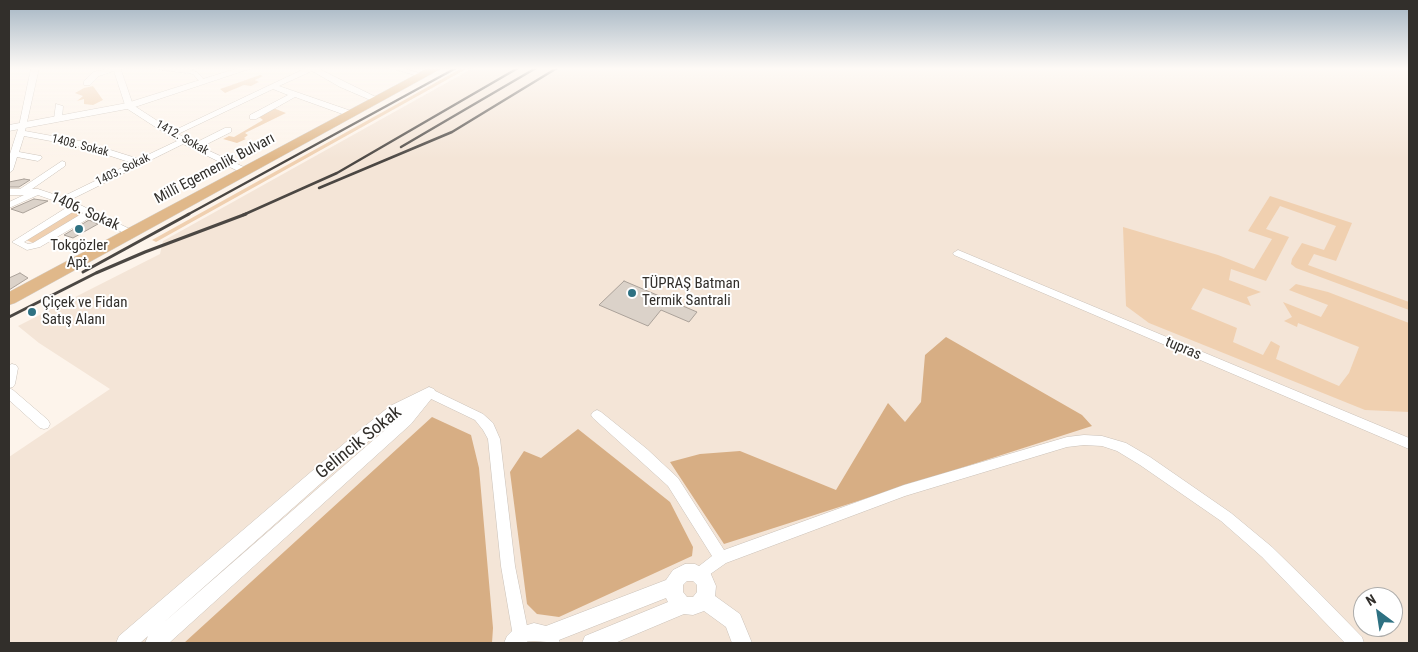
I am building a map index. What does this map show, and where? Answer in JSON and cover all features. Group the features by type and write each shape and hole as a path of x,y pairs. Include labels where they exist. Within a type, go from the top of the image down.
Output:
{"main road":[{"name":"Millî Egemenlik Bulvarı","path":"9,299 381,98"}],"street":[{"path":"9,170 22,130 29,98"},
{"path":"127,98 129,106"},
{"path":"9,128 22,130 58,119 129,106 152,98"},
{"path":"172,134 246,98"},
{"path":"253,117 287,98"},
{"path":"307,98 351,114"},
{"path":"58,119 59,106"},
{"name":"1412. Sokak","path":"129,106 183,141 245,171"},
{"name":"1408. Sokak","path":"22,130 86,145 138,162"},
{"path":"196,146 228,130"},
{"name":"1403. Sokak","path":"64,200 183,141"},
{"path":"15,154 38,158"},
{"path":"22,192 62,164"},
{"name":"1406. Sokak","path":"9,192 38,192 64,200 89,214 131,233"},
{"path":"9,205 38,192"},
{"path":"76,206 17,242 28,247 36,245 89,214"},
{"name":"tupras","path":"958,253 1409,444"},
{"path":"9,384 12,368"},
{"path":"9,393 44,424"},
{"path":"429,393 478,417 488,427 494,439 517,640 534,632 548,640 673,586"},
{"name":"Gelincik Sokak","path":"126,643 395,410 429,393"},
{"name":"Gelincik Sokak","path":"154,643 406,420 429,393"},
{"path":"597,415 673,482 721,558"},
{"path":"700,575 721,558 904,491 1067,442 1084,440 1102,441 1121,447 1145,460 1226,517 1267,552 1356,643"},
{"path":"592,643 684,605 695,605 704,599 708,588 704,578 700,575 694,573 684,574 675,581 673,586 676,599 684,605"},
{"path":"704,599 733,621 742,643"}],"shaded area":[{"path":"80,98 103,100 93,105 84,104 84,99 77,101"},
{"path":"407,98 413,98 156,242 152,240"},
{"path":"418,98 1409,98 1409,643 9,643 9,457 110,389 39,343 18,326 160,254 163,241"},
{"path":"273,108 286,113 245,133 248,135 244,138 246,139 237,143 223,139 229,136 234,137 263,120 259,117"},
{"path":"1270,196 1352,223 1336,261 1314,254 1308,265 1409,302 1409,310 1296,268 1291,264 1302,243 1324,250 1336,226 1280,206 1266,229 1289,237 1266,281 1231,269 1229,280 1261,292 1247,297 1251,306 1203,288 1191,309 1237,328 1233,342 1263,355 1271,341 1280,346 1276,359 1339,386 1349,373 1359,347 1298,323 1297,327 1284,321 1292,317 1283,302 1321,317 1328,305 1289,290 1296,284 1328,292 1409,323 1409,412 1365,410 1149,323 1126,306 1123,227 1218,255 1254,269 1272,239 1248,231"},
{"path":"73,210 84,214 33,243 24,239"},
{"path":"946,337 1082,415 1092,426 724,544 670,462 700,454 740,451 836,490 888,403 905,422 921,402 925,355"},
{"path":"432,417 471,435 479,468 493,628 492,643 184,643"},
{"path":"578,429 670,502 693,547 692,556 559,617 537,614 527,604 510,472 524,451 541,458"}],"building":[{"path":"24,179 30,180 19,187 9,187 9,182"},
{"path":"34,199 48,201 23,213 11,209"},
{"name":"Tokgözler Apt.","path":"89,220 98,224 73,238 64,235"},
{"path":"20,273 28,278 9,290 9,278"},
{"name":"TÜPRAŞ Batman Termik Santrali","path":"624,281 697,312 689,322 661,310 648,326 599,305"}],"railway":[{"path":"187,215 400,98"},
{"path":"243,215 337,173 466,98"},
{"path":"401,147 484,98"},
{"path":"319,188 452,132 507,98"},
{"path":"83,272 189,214"},
{"path":"9,317 96,273 145,252 246,214"}],"place":[{"name":"Tokgözler Apt.","path":"79,229"},
{"name":"TÜPRAŞ Batman Termik Santrali","path":"632,293"},
{"name":"Çiçek ve Fidan Satış Alanı","path":"32,312"}]}
